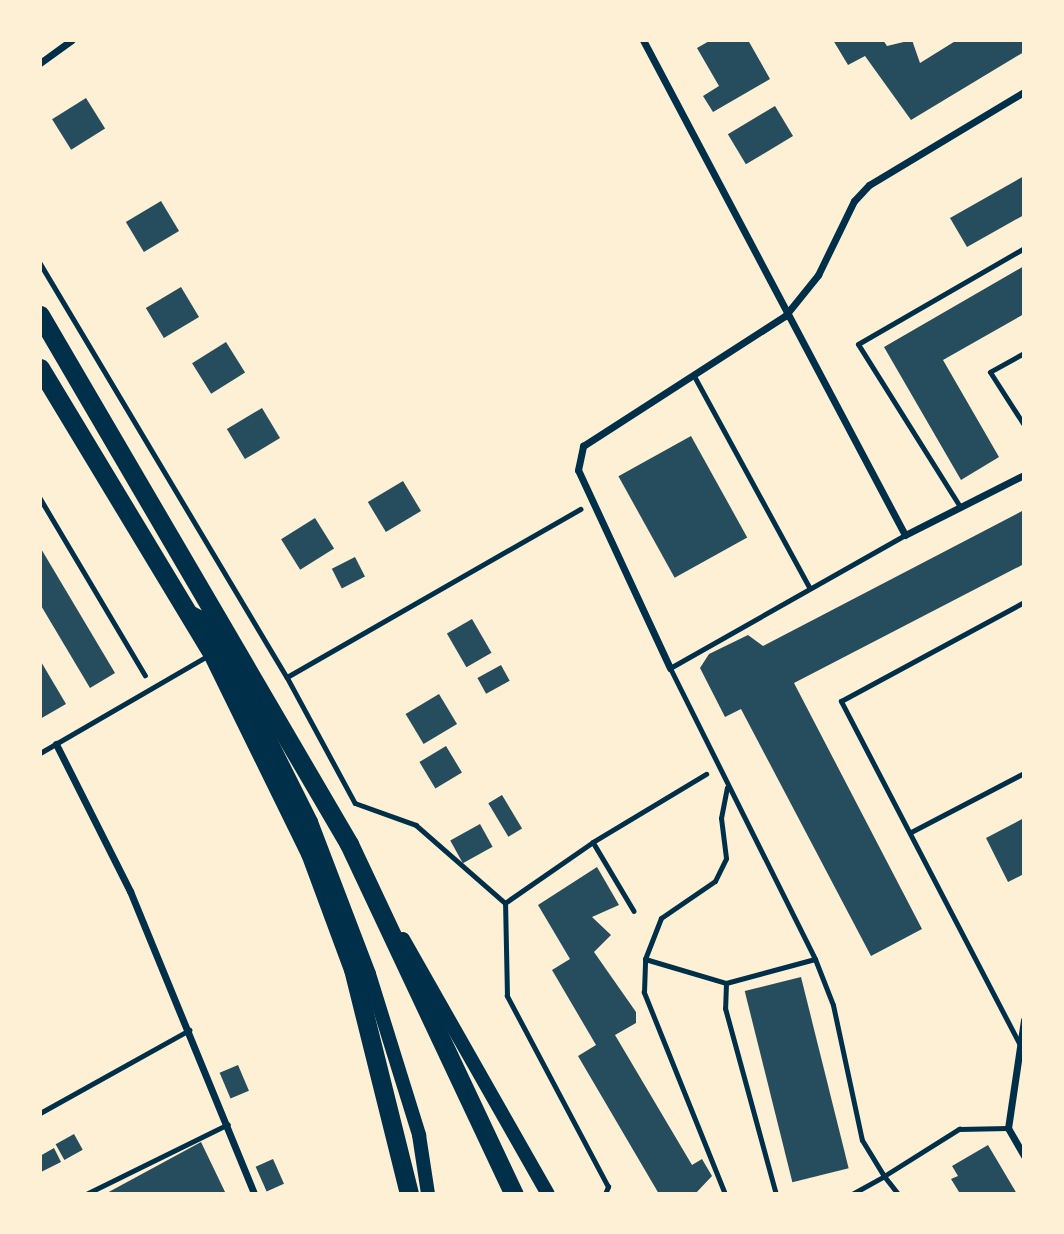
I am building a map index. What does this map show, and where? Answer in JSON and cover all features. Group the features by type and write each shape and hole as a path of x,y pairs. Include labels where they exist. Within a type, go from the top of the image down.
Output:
{"highway":[{"path":"40,315 349,844 514,1194"},
{"path":"40,368 212,653 310,853 353,970 409,1194"}],"main road":[{"path":"184,609 212,624 311,821 369,974 419,1135 428,1194"},
{"path":"349,844 548,1194"}],"street":[{"path":"40,63 72,40"},
{"path":"643,40 785,316 905,536 1024,475"},
{"path":"670,668 578,470 583,446 785,316 818,275 855,201 869,185 1024,92"},
{"path":"56,744 130,891 228,1124 254,1194"},
{"path":"1024,1020 1008,1128 1024,1156"}],"lane":[{"path":"959,506 858,344 1024,248"},
{"path":"1024,353 990,372 1024,425"},
{"path":"694,376 809,587"},
{"path":"898,1194 862,1140 833,1004 815,959 727,788 670,668 809,587 905,536"},
{"path":"1020,1045 841,701 1024,602"},
{"path":"40,753 212,653"},
{"path":"911,832 1024,773"},
{"path":"725,1194 644,992 645,959 662,918 715,881 726,858 721,818 727,788"},
{"path":"645,959 726,983 815,959"},
{"path":"726,983 725,1008 776,1194"},
{"path":"40,1113 189,1030"},
{"path":"86,1194 228,1124"},
{"path":"852,1194 959,1129 1008,1128"}],"path":[{"path":"40,263 287,677 355,803 416,825 505,903 507,996 608,1187 605,1194"},
{"path":"40,498 152,688"},
{"path":"287,677 593,502"},
{"path":"505,903 593,842 717,767"},
{"path":"593,842 634,911"}],"building":[{"path":"711,40 748,40 770,79 713,112 703,96 719,86 697,48"},
{"path":"833,40 883,40 887,46 912,40 920,63 957,40 1024,40 1024,52 911,120 865,56 848,65"},
{"path":"86,98 105,129 71,150 52,119"},
{"path":"775,106 793,136 746,164 728,134"},
{"path":"1024,176 1024,215 967,247 950,218"},
{"path":"161,201 179,231 144,252 126,222"},
{"path":"1024,266 1024,314 943,360 999,457 961,480 884,347"},
{"path":"181,287 199,317 164,338 146,308"},
{"path":"226,342 245,373 211,394 192,363"},
{"path":"262,408 280,438 245,459 227,429"},
{"path":"691,436 747,537 675,578 618,476"},
{"path":"403,481 421,511 386,532 368,502"},
{"path":"1024,510 1024,564 794,683 922,929 871,956 741,709 725,717 700,668 709,654 748,635 763,646"},
{"path":"315,518 334,549 300,570 281,539"},
{"path":"40,547 115,673 90,688 40,604"},
{"path":"355,557 365,577 342,588 332,569"},
{"path":"472,619 492,653 466,667 447,634"},
{"path":"40,660 66,704 40,719"},
{"path":"501,665 510,681 486,694 477,678"},
{"path":"439,694 457,724 424,744 406,714"},
{"path":"446,746 462,773 435,789 419,762"},
{"path":"502,795 522,828 508,837 488,803"},
{"path":"1024,818 1024,874 1008,882 986,838"},
{"path":"480,824 493,847 463,863 450,840"},
{"path":"597,867 619,905 592,917 611,935 594,952 636,1012 636,1023 615,1035 692,1165 702,1159 712,1176 695,1194 659,1194 578,1056 596,1045 552,970 570,959 538,905"},
{"path":"801,977 849,1168 792,1182 745,991"},
{"path":"238,1065 249,1091 231,1099 220,1073"},
{"path":"74,1134 83,1150 64,1160 56,1144"},
{"path":"201,1142 226,1194 105,1194"},
{"path":"988,1145 1017,1194 959,1192 951,1179 958,1176 952,1166"},
{"path":"54,1148 61,1162 41,1172 40,1156"},
{"path":"273,1159 284,1184 267,1191 256,1167"}]}
